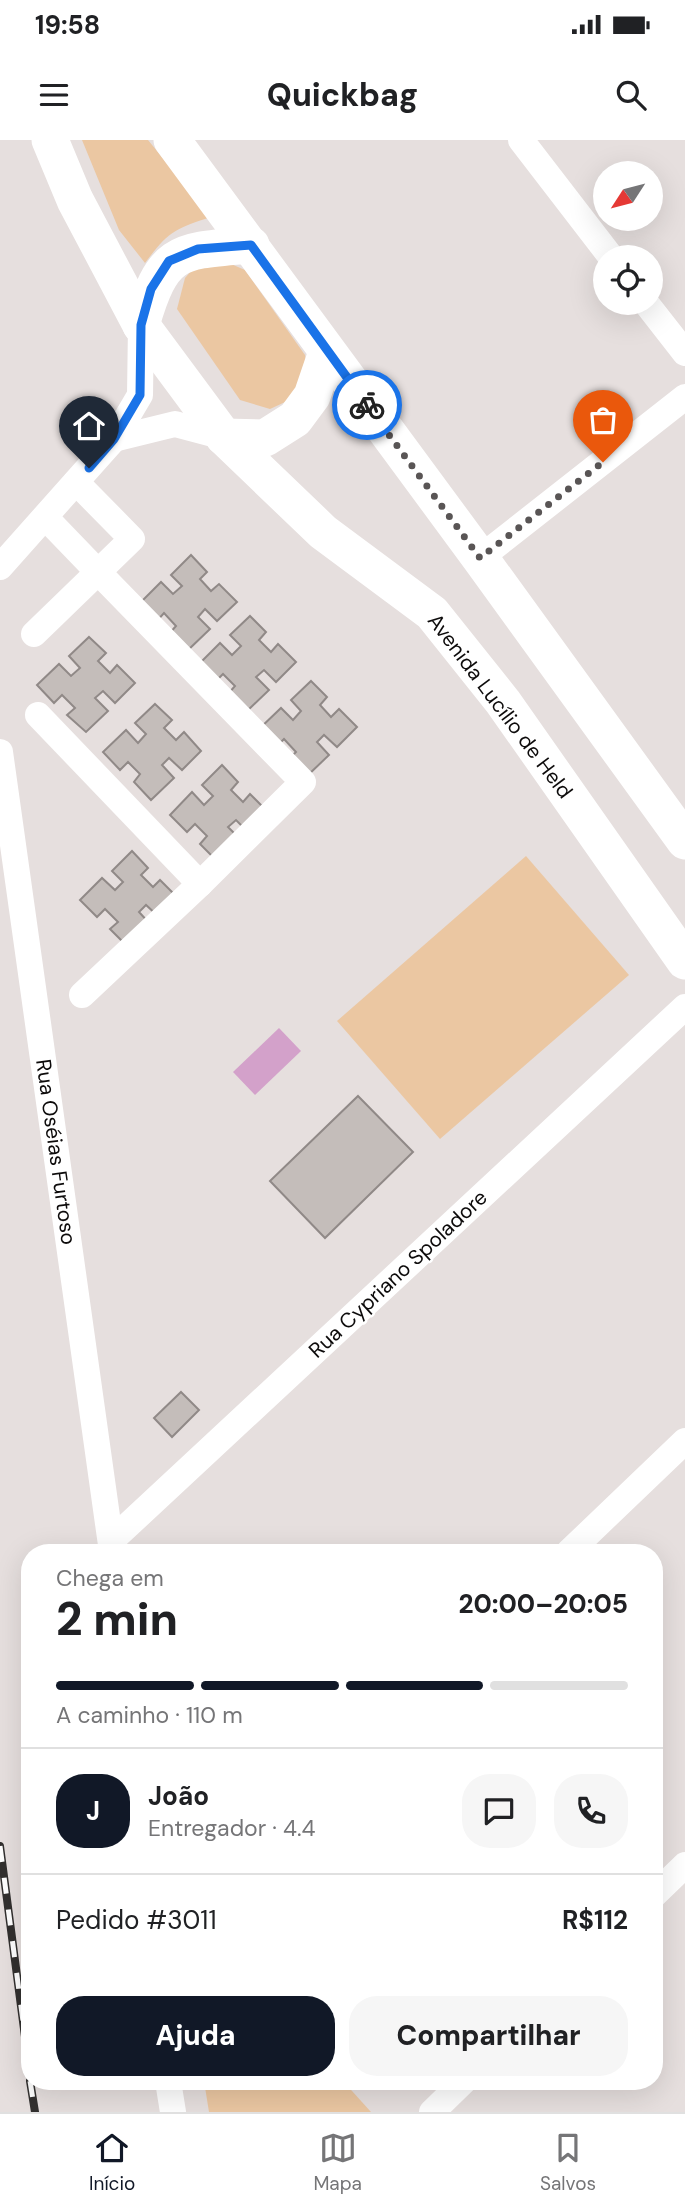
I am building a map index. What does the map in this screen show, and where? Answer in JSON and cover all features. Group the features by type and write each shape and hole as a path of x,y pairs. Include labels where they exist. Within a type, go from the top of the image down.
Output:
{"main road":[{"name":"Avenida Lucílio de Held","path":"50,140 75,200 141,325 225,437 323,532 432,612 503,702 685,961"},
{"path":"172,140 685,841"},
{"path":"141,325 151,289 169,261 198,249 251,245"},
{"path":"225,437 265,438 295,419 312,396 327,352"}],"street":[{"path":"521,140 602,245"},
{"path":"655,315 685,353"},
{"path":"0,568 114,439 140,395 141,325"},
{"path":"480,558 685,397"},
{"path":"114,439 175,424 225,437"},
{"path":"34,634 132,539 76,482"},
{"path":"45,517 303,782 82,995"},
{"path":"38,715 200,884"},
{"name":"Rua Oséias Furtoso","path":"0,752 112,1544"},
{"name":"Rua Cypriano Spoladore","path":"115,1544 685,1007"},
{"path":"577,1544 685,1441"},
{"path":"663,1886 685,1865"},
{"path":"169,2090 173,2112"},
{"path":"432,2112 455,2090"}],"shaded area":[{"path":"82,140 148,140 211,217 173,233 145,263 119,230"},
{"path":"199,262 231,264 245,270 305,355 310,381 296,397 270,409 240,400 177,309 185,278"},
{"path":"526,856 629,975 440,1139 337,1021"},
{"path":"279,1028 301,1051 255,1095 233,1072"},
{"path":"205,2090 351,2090 371,2112 209,2112"}],"building":[{"path":"191,555 207,572 200,579 211,591 219,584 237,602 217,621 205,609 198,617 210,629 187,651 169,634 176,626 164,613 156,622 139,604 161,582 173,594 182,586 171,575"},
{"path":"250,616 266,632 259,640 271,652 278,644 296,662 276,682 264,670 256,677 269,690 246,712 228,694 235,686 223,674 215,682 198,665 220,643 232,655 241,646 230,635"},
{"path":"89,637 106,653 98,661 110,673 117,665 135,683 115,703 103,691 95,698 108,711 86,732 67,715 75,708 62,695 54,703 37,685 59,664 71,676 80,668 69,656"},
{"path":"311,681 327,697 320,705 331,717 339,709 357,727 337,747 324,735 317,742 329,755 307,776 289,759 296,752 284,739 276,747 258,730 281,708 293,720 301,711 291,700"},
{"path":"155,704 172,720 164,728 176,740 184,732 201,751 182,770 169,758 162,765 174,778 151,800 134,782 140,774 128,762 120,770 103,752 126,730 138,743 146,734 135,723"},
{"path":"222,765 238,782 231,790 243,802 250,794 268,812 248,832 236,820 228,827 241,840 218,862 200,844 207,836 195,824 187,832 170,815 192,792 204,805 213,796 202,785"},
{"path":"132,851 148,868 141,875 153,887 160,880 178,898 159,917 146,905 139,912 151,925 128,947 110,929 118,922 105,909 97,917 80,900 102,878 115,890 123,882 112,871"},
{"path":"358,1096 413,1152 325,1238 270,1181"},
{"path":"181,1392 199,1410 172,1437 154,1418"}],"railway":[{"path":"0,1846 21,2006"},
{"path":"31,2090 35,2112"}],"way so far":[{"path":"367,405 480,558 603,462"}],"route":[{"path":"89,468 114,439 140,395 141,325 151,289 169,261 198,249 251,245 367,405"}]}
